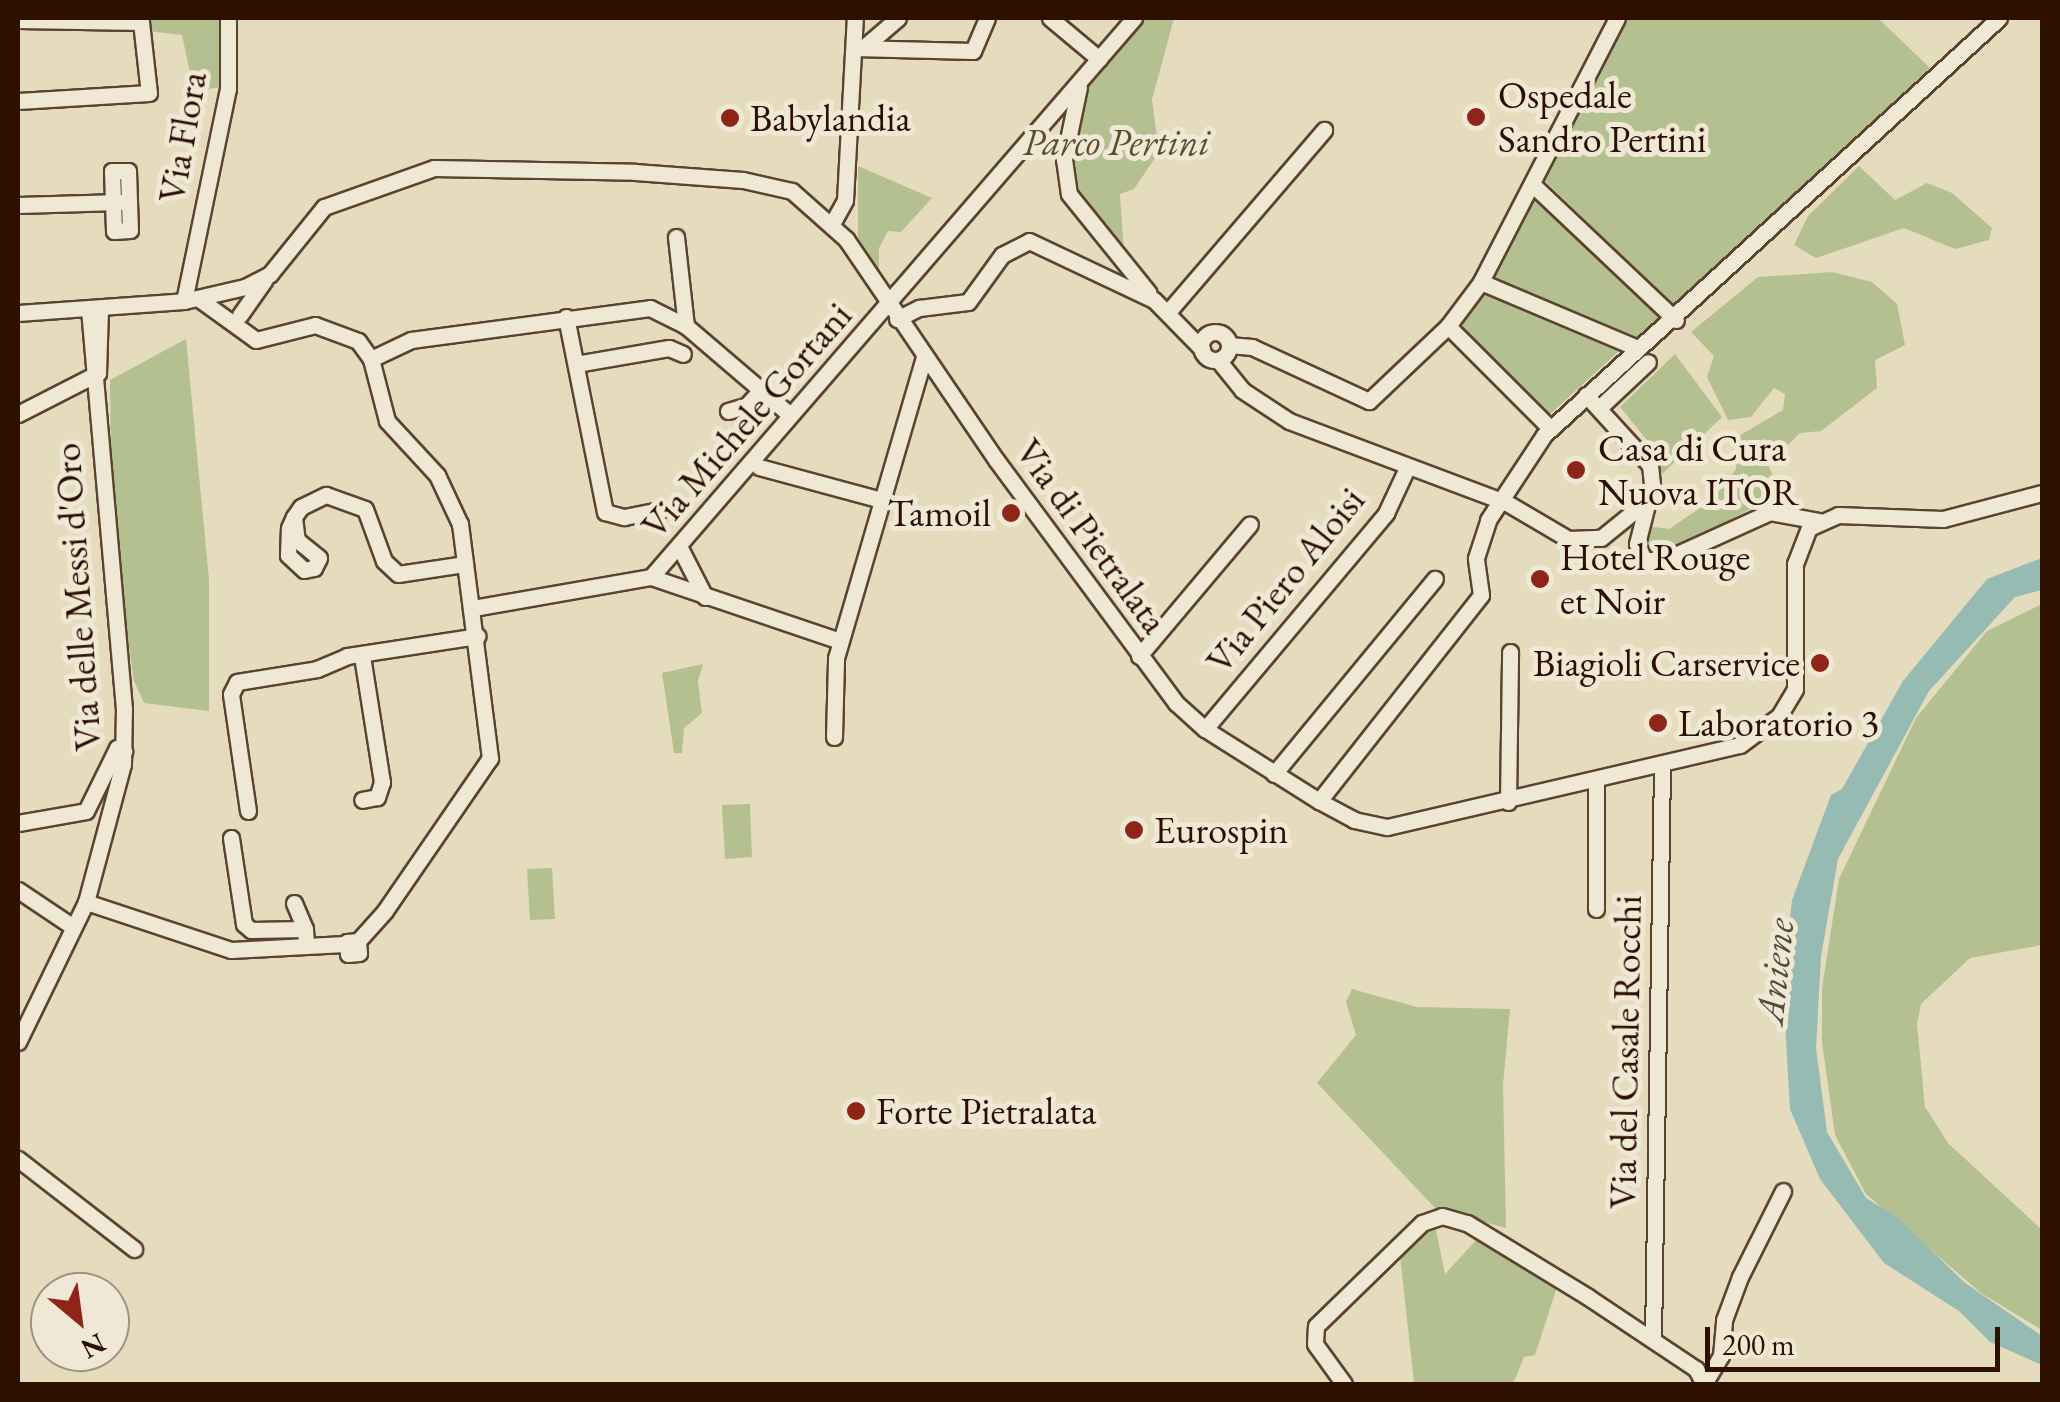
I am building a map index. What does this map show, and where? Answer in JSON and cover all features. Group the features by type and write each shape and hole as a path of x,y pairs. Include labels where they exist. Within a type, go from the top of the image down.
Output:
{"street":[{"name":"Via Flora","path":"198,299 191,267 228,89 228,18"},
{"path":"833,222 845,200 859,48 855,18"},
{"path":"859,48 898,18"},
{"path":"859,48 973,51 987,18"},
{"path":"1050,18 1099,59"},
{"name":"Via Michele Gortani","path":"651,577 680,548 789,414 1064,108 1084,77 1134,18"},
{"path":"1170,314 1210,334 1222,334 1229,345 1277,357 1369,400 1448,326 1481,282 1617,18"},
{"path":"1599,408 1676,320 1999,18"},
{"path":"18,20 141,22 149,94 18,101"},
{"path":"1064,108 1064,163 1073,202 1154,300 1218,360 1242,390 1284,418 1496,502 1584,542 1600,538 1644,503"},
{"path":"1170,314 1324,130"},
{"name":"Via di Pietralata","path":"18,313 94,310 229,292 268,276 324,206 434,168 753,181 798,194 833,222 924,357 1140,656 1205,730 1354,820 1387,827 1508,802 1740,745 1789,702 1800,661 1794,564 1802,536 1819,521"},
{"path":"1532,184 1676,320"},
{"path":"18,205 121,202"},
{"path":"676,237 686,326"},
{"path":"898,318 919,308 968,302 996,261 1026,241 1154,300"},
{"path":"191,267 198,299 264,341 320,325 350,336 371,359 387,421 450,496 473,608 491,733 488,764 352,943 251,930 244,924 231,838"},
{"path":"240,323 268,276"},
{"path":"1481,282 1642,355"},
{"path":"229,292 240,323"},
{"path":"371,359 411,340 650,308 686,326 789,414"},
{"name":"Via delle Messi d'Oro","path":"18,1042 86,902 106,846 124,751 94,376 94,310"},
{"path":"566,317 604,512 624,517 660,510"},
{"path":"1448,326 1550,428"},
{"path":"1202,349 1210,334"},
{"path":"1218,360 1229,345"},
{"path":"576,364 669,348 683,354"},
{"path":"1319,801 1481,595 1477,552 1496,502 1550,428 1586,395 1642,355"},
{"path":"834,737 840,642 924,357"},
{"path":"18,414 94,376"},
{"path":"728,411 746,406 761,390"},
{"path":"1586,395 1647,458 1652,481 1644,503 1637,549 1648,562 1770,512 1819,521 1838,515 1943,519 2042,493"},
{"path":"759,468 882,500"},
{"name":"Via Piero Aloisi","path":"1205,730 1386,513 1407,468"},
{"path":"294,517 311,499 344,496 371,516 384,561 398,574 416,576 465,564"},
{"path":"1140,656 1250,524"},
{"path":"680,548 705,597"},
{"path":"473,608 651,577 840,642"},
{"path":"1274,774 1434,579"},
{"path":"248,811 234,686 362,656 477,636"},
{"path":"1508,802 1510,652"},
{"path":"362,656 382,782 377,797 362,800"},
{"path":"18,823 86,812 117,748 124,751"},
{"name":"Via del Casale Rocchi","path":"1653,1340 1662,765"},
{"path":"1596,781 1596,909"},
{"path":"18,890 73,927"},
{"path":"86,902 231,950 305,936"},
{"path":"294,903 305,936"},
{"path":"18,1159 134,1250"},
{"path":"1701,1384 1721,1356 1724,1320 1740,1277 1783,1191"},
{"path":"1344,1384 1315,1344 1316,1326 1436,1216 1467,1223 1653,1340 1696,1369 1701,1384"}],"green space":[{"path":"39,18 220,18 222,87 194,91 182,35"},
{"name":"Parco Pertini","path":"1146,18 1174,18 1152,100 1159,152 1134,189 1120,194 1124,252 1082,203 1072,160 1082,95"},
{"path":"1627,18 1878,18 1930,68 1674,306 1544,180"},
{"path":"858,166 932,198 901,232 888,231 879,248 879,273 858,237"},
{"path":"1859,166 1895,200 1927,183 1952,193 1992,228 1989,240 1955,249 1904,228 1816,258 1794,245 1808,216"},
{"path":"1535,198 1662,315 1636,338 1493,278"},
{"path":"1832,272 1872,282 1897,304 1905,345 1875,360 1877,388 1821,431 1800,433 1768,465 1787,505 1752,508 1667,553 1645,552 1647,526 1669,529 1712,500 1736,469 1737,437 1783,410 1785,394 1774,388 1751,417 1728,420 1707,377 1714,356 1691,332 1758,277"},
{"path":"1482,293 1618,352 1548,416 1456,328"},
{"path":"186,339 209,580 209,711 144,703 134,681 112,528 110,380"},
{"path":"1675,354 1722,417 1662,474 1651,445 1620,407"},
{"path":"2042,604 2042,945 1970,958 1921,1004 1917,1024 1925,1107 1948,1143 2042,1230 2042,1330 1981,1293 1866,1194 1835,1135 1822,1042 1822,988 1839,879 1916,718 1987,631"},
{"path":"703,664 698,681 702,713 684,728 682,753 674,753 662,673"},
{"path":"750,804 752,857 725,859 722,805"},
{"path":"552,868 555,919 530,920 527,869"},
{"path":"1352,989 1417,1007 1510,1009 1503,1085 1506,1228 1436,1209 1317,1083 1356,1035 1346,1002"},
{"path":"1435,1226 1445,1274 1478,1238 1558,1284 1535,1355 1524,1357 1513,1384 1380,1384 1414,1383 1400,1255"}],"water":[{"path":"2042,558 2042,590 2015,597 1929,691 1838,859 1821,956 1816,1048 1827,1132 1866,1198 1896,1216 1964,1282 2042,1336 2042,1365 1990,1342 1959,1311 1884,1263 1820,1179 1790,1109 1783,986 1792,900 1831,795 1842,789 1903,681 1987,579"}],"place":[{"name":"Ospedale Sandro Pertini","path":"1476,117"},
{"name":"Babylandia","path":"730,118"},
{"name":"Casa di Cura Nuova ITOR","path":"1576,470"},
{"name":"Tamoil","path":"1011,513"},
{"name":"Hotel Rouge et Noir","path":"1540,579"},
{"name":"Biagioli Carservice","path":"1820,663"},
{"name":"Laboratorio 3","path":"1658,723"},
{"name":"Eurospin","path":"1134,830"},
{"name":"Forte Pietralata","path":"856,1111"}],"water label":[{"name":"Aniene","path":"1774,971"}]}
